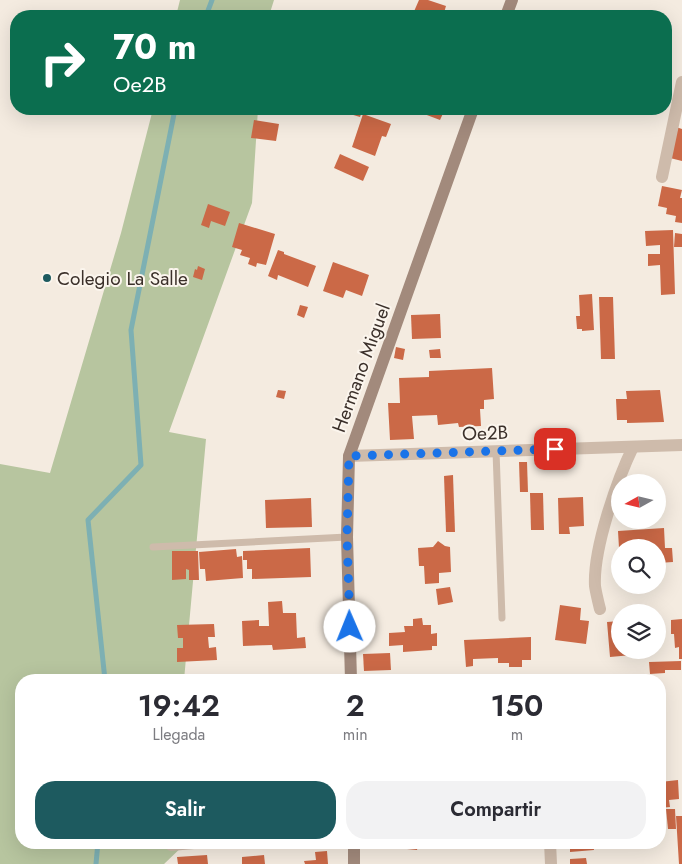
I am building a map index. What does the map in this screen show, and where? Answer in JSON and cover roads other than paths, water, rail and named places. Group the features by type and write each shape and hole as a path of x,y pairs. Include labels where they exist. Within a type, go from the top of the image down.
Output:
{"street":[{"path":"662,177 682,82"},
{"name":"Hermano Miguel","path":"351,674 347,537 349,456 471,115"},
{"name":"Oe2B","path":"349,456 682,445"},
{"path":"600,609 595,585 598,552 612,505 633,447"},
{"path":"354,849 354,864"},
{"path":"550,849 551,864"}],"lane":[{"path":"496,451 502,618"},
{"path":"153,548 347,537"}],"waterway":[{"path":"208,10 212,0"},
{"path":"104,674 88,520 141,465 131,330 174,115"},
{"path":"96,864 97,849"}],"place":[{"name":"Colegio La Salle","path":"47,278"}]}
